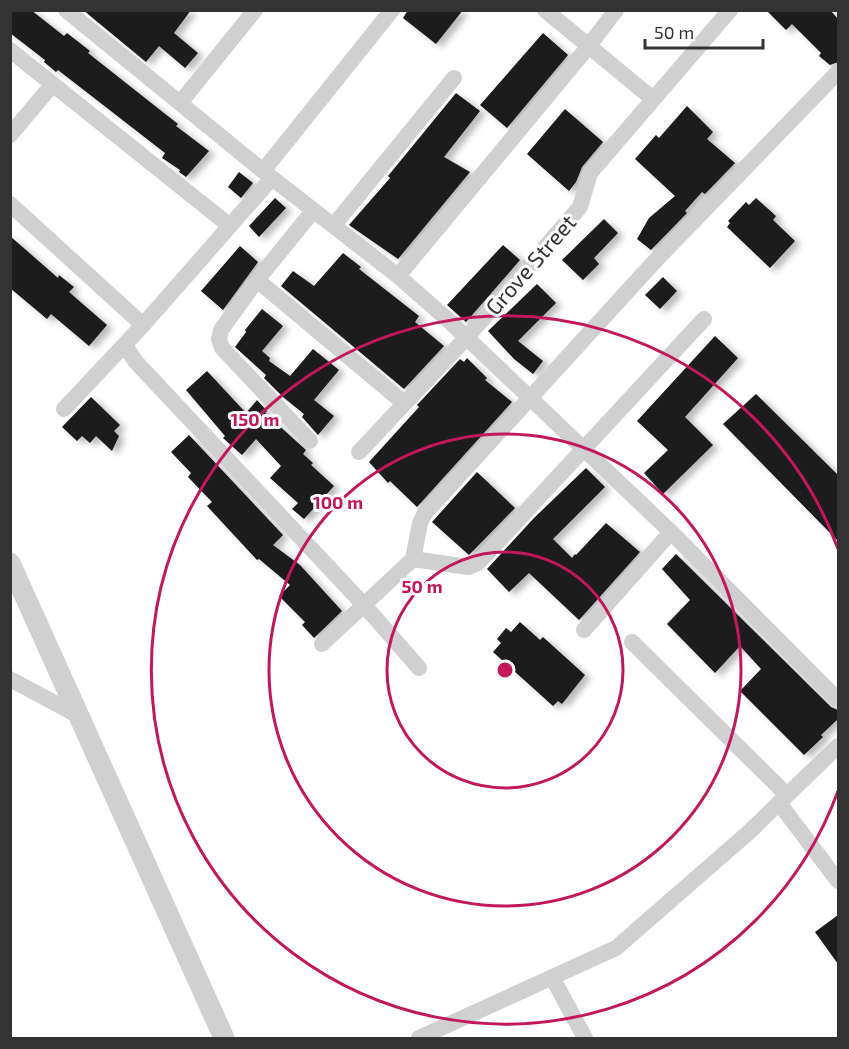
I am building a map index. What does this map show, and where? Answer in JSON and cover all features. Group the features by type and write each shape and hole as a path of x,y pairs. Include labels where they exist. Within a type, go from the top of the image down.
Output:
{"street":[{"path":"66,10 398,276 467,337 672,532 838,700"},
{"path":"180,103 255,10"},
{"path":"64,409 143,325 230,226 392,10"},
{"path":"545,10 653,99"},
{"path":"398,276 616,10"},
{"name":"Grove Street","path":"359,452 467,337 580,207 590,173 730,10"},
{"path":"10,50 230,226"},
{"path":"322,644 413,559 420,523 425,513 656,260 838,72"},
{"path":"334,225 454,78"},
{"path":"10,135 53,84"},
{"path":"10,204 143,325"},
{"path":"310,441 222,348 219,339 221,330 257,280 314,211"},
{"path":"257,280 404,403"},
{"path":"413,559 468,567 477,563 704,319"},
{"path":"126,343 136,362 364,605 419,668"},
{"path":"584,630 672,532"},
{"path":"10,563 225,1038"},
{"path":"632,642 783,799 838,881"},
{"path":"10,678 79,716"},
{"path":"419,1038 616,948 748,834 838,746"},
{"path":"552,977 585,1038"}],"building":[{"path":"10,10 31,10 64,36 67,33 90,51 88,53 209,151 186,177 162,158 165,153 58,70 56,72 44,62 45,60 10,33"},
{"path":"83,10 191,10 174,33 198,53 185,68 159,46 146,62"},
{"path":"408,10 463,10 436,44 403,18"},
{"path":"766,10 830,10 838,19 838,62 830,65 819,56 821,53 792,24 786,30"},
{"path":"543,33 568,55 507,128 480,105"},
{"path":"456,93 480,111 444,157 470,172 398,259 349,225 390,178 388,176"},
{"path":"687,106 713,132 707,139 735,163 705,194 702,192 685,211 687,213 651,250 637,239 649,218 675,196 635,159 656,135 659,138"},
{"path":"565,109 603,142 582,167 576,182 569,191 527,154"},
{"path":"239,172 253,183 241,198 228,187"},
{"path":"275,198 286,208 259,237 249,226"},
{"path":"756,198 776,216 773,220 795,241 770,268 727,227 730,223 728,221 746,202 749,205"},
{"path":"604,219 618,233 594,258 599,264 583,280 562,260"},
{"path":"10,236 58,278 59,275 74,287 69,292 107,325 89,346 51,314 47,319 10,288"},
{"path":"503,245 520,260 466,322 447,305"},
{"path":"240,246 258,262 223,310 201,291"},
{"path":"343,253 361,267 359,269 419,316 415,322 444,346 404,389 281,286 293,271 314,286"},
{"path":"663,277 677,291 660,309 645,295"},
{"path":"537,284 556,303 518,341 543,361 533,374 514,359 488,331"},
{"path":"262,309 283,326 262,351 270,358 269,361 290,376 313,349 339,370 314,400 334,416 318,435 302,417 304,414 283,397 264,378 266,375 235,347"},
{"path":"715,336 738,358 685,417 713,445 663,494 644,473 668,450 637,421"},
{"path":"467,358 487,378 485,380 512,402 417,507 390,481 388,483 369,462 460,359 464,362"},
{"path":"207,371 246,413 257,400 267,411 265,413 306,450 303,454 313,463 311,465 334,486 304,519 292,509 298,503 270,478 281,466 256,439 242,455 223,438 225,436 186,390"},
{"path":"756,394 838,475 838,541 723,424"},
{"path":"91,397 120,425 114,431 119,436 112,451 96,436 90,443 82,436 77,441 62,427"},
{"path":"189,435 283,535 273,545 300,565 342,611 314,638 302,625 305,622 279,596 290,585 259,559 257,560 207,506 212,502 188,477 191,473 171,452"},
{"path":"586,468 605,487 553,539 572,558 606,523 640,552 579,620 529,573 509,592 487,569 534,518"},
{"path":"477,472 515,508 469,555 432,522"},
{"path":"676,554 831,707 838,710 838,719 804,755 740,691 761,669 740,646 715,673 667,624 690,600 662,569"},
{"path":"520,622 540,640 543,637 585,675 562,704 558,701 553,706 493,652 501,643 497,639 506,628 511,632"},
{"path":"838,915 838,964 815,932"}]}
